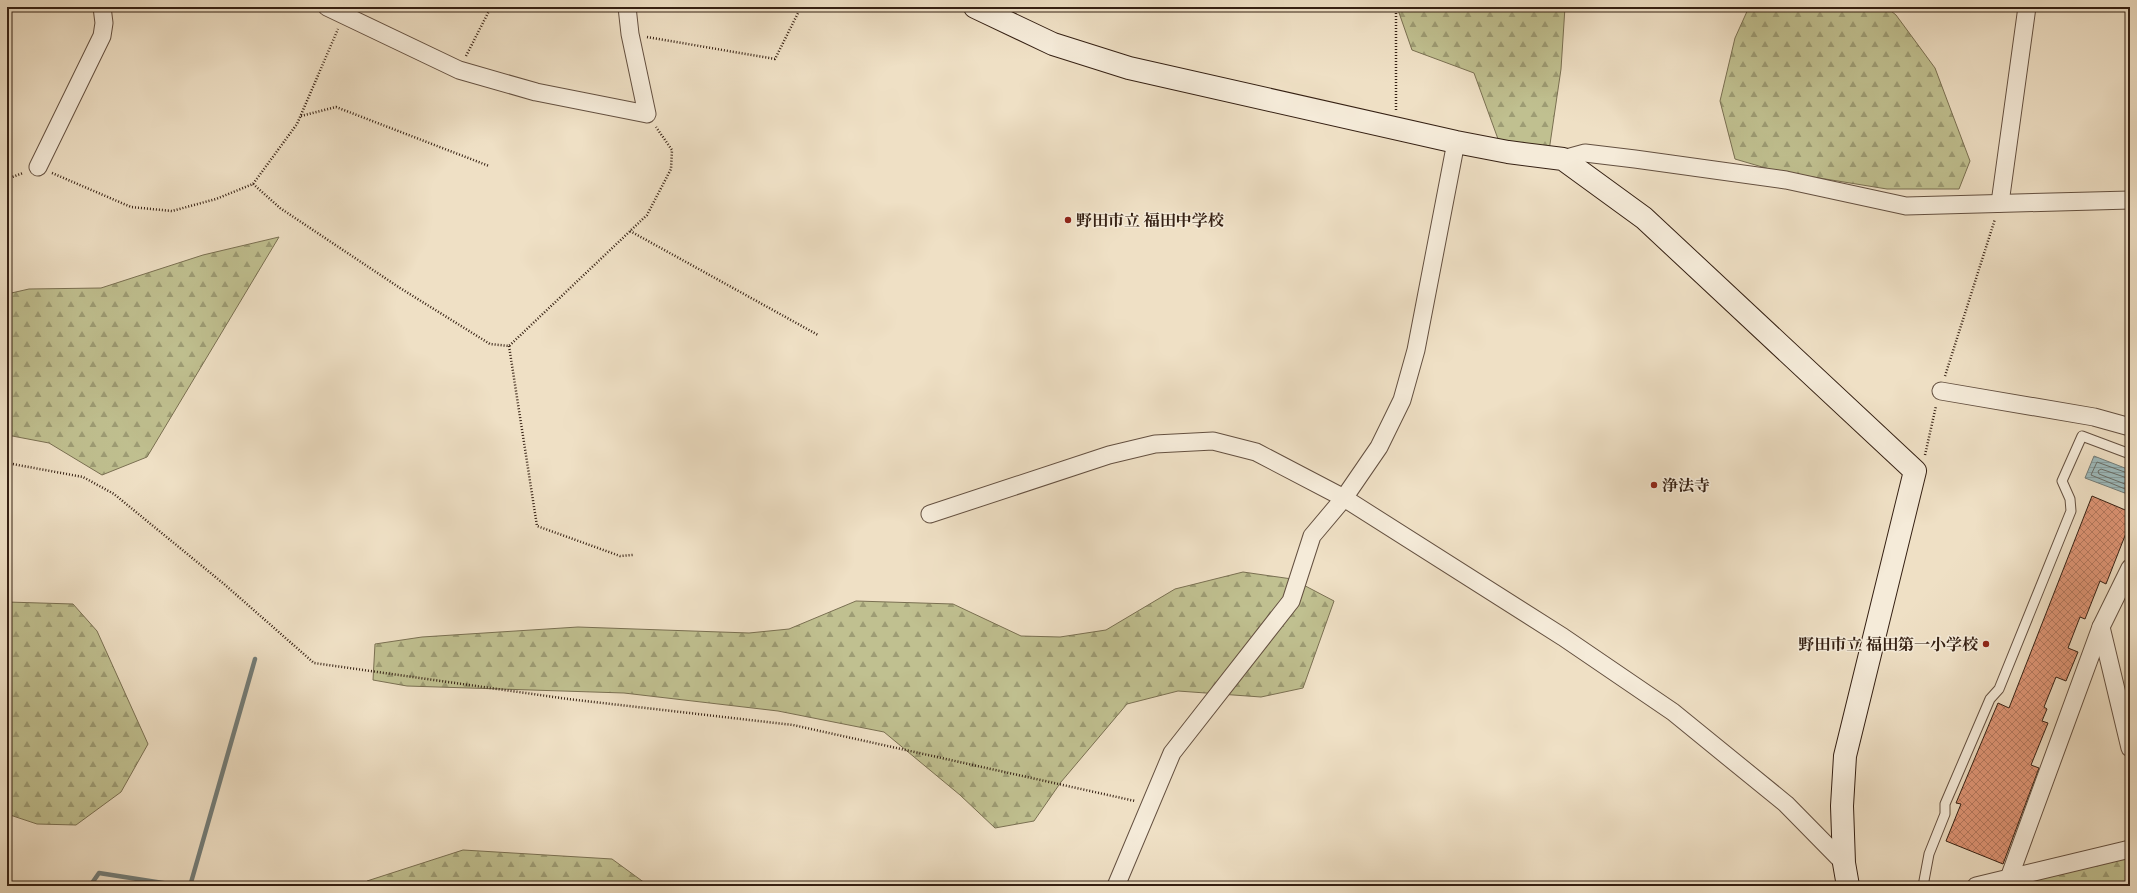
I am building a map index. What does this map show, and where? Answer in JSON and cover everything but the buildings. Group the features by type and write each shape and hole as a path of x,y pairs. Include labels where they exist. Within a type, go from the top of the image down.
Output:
{"street":[{"path":"38,167 102,36 104,23 102,7"},
{"path":"327,7 459,70 536,92 647,114 630,34 627,7"},
{"path":"2000,203 2028,7"},
{"path":"982,9 1053,44 1129,68 1396,129 1508,152 1563,159 1585,153 1643,160 1786,180 1906,206 1953,206 2000,203 2130,200"},
{"path":"1116,886 1172,753 1291,601 1312,536 1344,498 1379,447 1402,400 1416,350 1456,142"},
{"path":"1563,159 1644,218 1915,471 1845,756 1842,806 1844,863 1848,886"},
{"path":"1940,391 2094,417 2130,426"},
{"path":"930,514 1108,455 1155,444 1212,441 1256,452 1344,498 1563,637 1673,712 1786,804 1844,863"},
{"path":"2009,878 2101,627 2130,568"},
{"path":"2101,627 2130,748"},
{"path":"1976,886 2130,849"}],"lane":[{"path":"1923,886 1929,854 1945,814 1945,804 1990,699 1999,689 2071,511 2070,499 2062,481 2082,436 2130,454"}],"path":[{"path":"459,70 491,7"},
{"path":"630,34 775,59 801,7"},
{"path":"1396,7 1396,129"},
{"path":"38,167 132,207 159,210 172,211 216,199 253,184 298,124 344,14"},
{"path":"301,116 336,107 489,166"},
{"path":"253,184 280,208 400,288 490,344 509,346 647,214 671,170 672,150 647,114"},
{"path":"1915,471 1923,466 1934,412 1940,391 2000,203"},
{"path":"630,231 818,335"},
{"path":"509,346 537,526 620,556 633,555"},
{"path":"7,463 83,477 114,494 224,584 314,663 568,699 793,725 1150,805"}],"green space":[{"path":"1397,7 1565,7 1561,69 1549,151 1498,139 1474,73 1412,50"},
{"path":"1749,7 1886,7 1896,15 1935,68 1970,161 1959,189 1887,189 1776,171 1735,159 1720,101 1735,38"},
{"path":"279,237 147,457 102,475 49,443 7,435 7,294 29,289 101,288 203,255"},
{"path":"1243,572 1292,579 1334,601 1303,688 1261,697 1178,691 1127,704 1061,782 1034,821 995,828 960,795 884,732 778,711 624,693 407,686 373,680 375,644 422,637 578,627 749,633 789,629 856,601 953,604 1021,636 1060,637 1106,630 1175,589"},
{"path":"7,602 73,604 97,631 148,744 121,792 76,825 37,824 7,814"},
{"path":"463,850 612,859 649,886 362,886 367,881"},
{"path":"2112,858 2130,858 2130,886 2002,886"}],"water":[{"path":"2094,456 2130,470 2130,495 2085,478"}],"waterway":[{"path":"190,886 255,659"},
{"path":"90,886 99,873 182,886"}],"place":[{"name":"野田市立 福田中学校","path":"1068,220"},
{"name":"浄法寺","path":"1654,485"},
{"name":"野田市立 福田第一小学校","path":"1986,644"}]}
